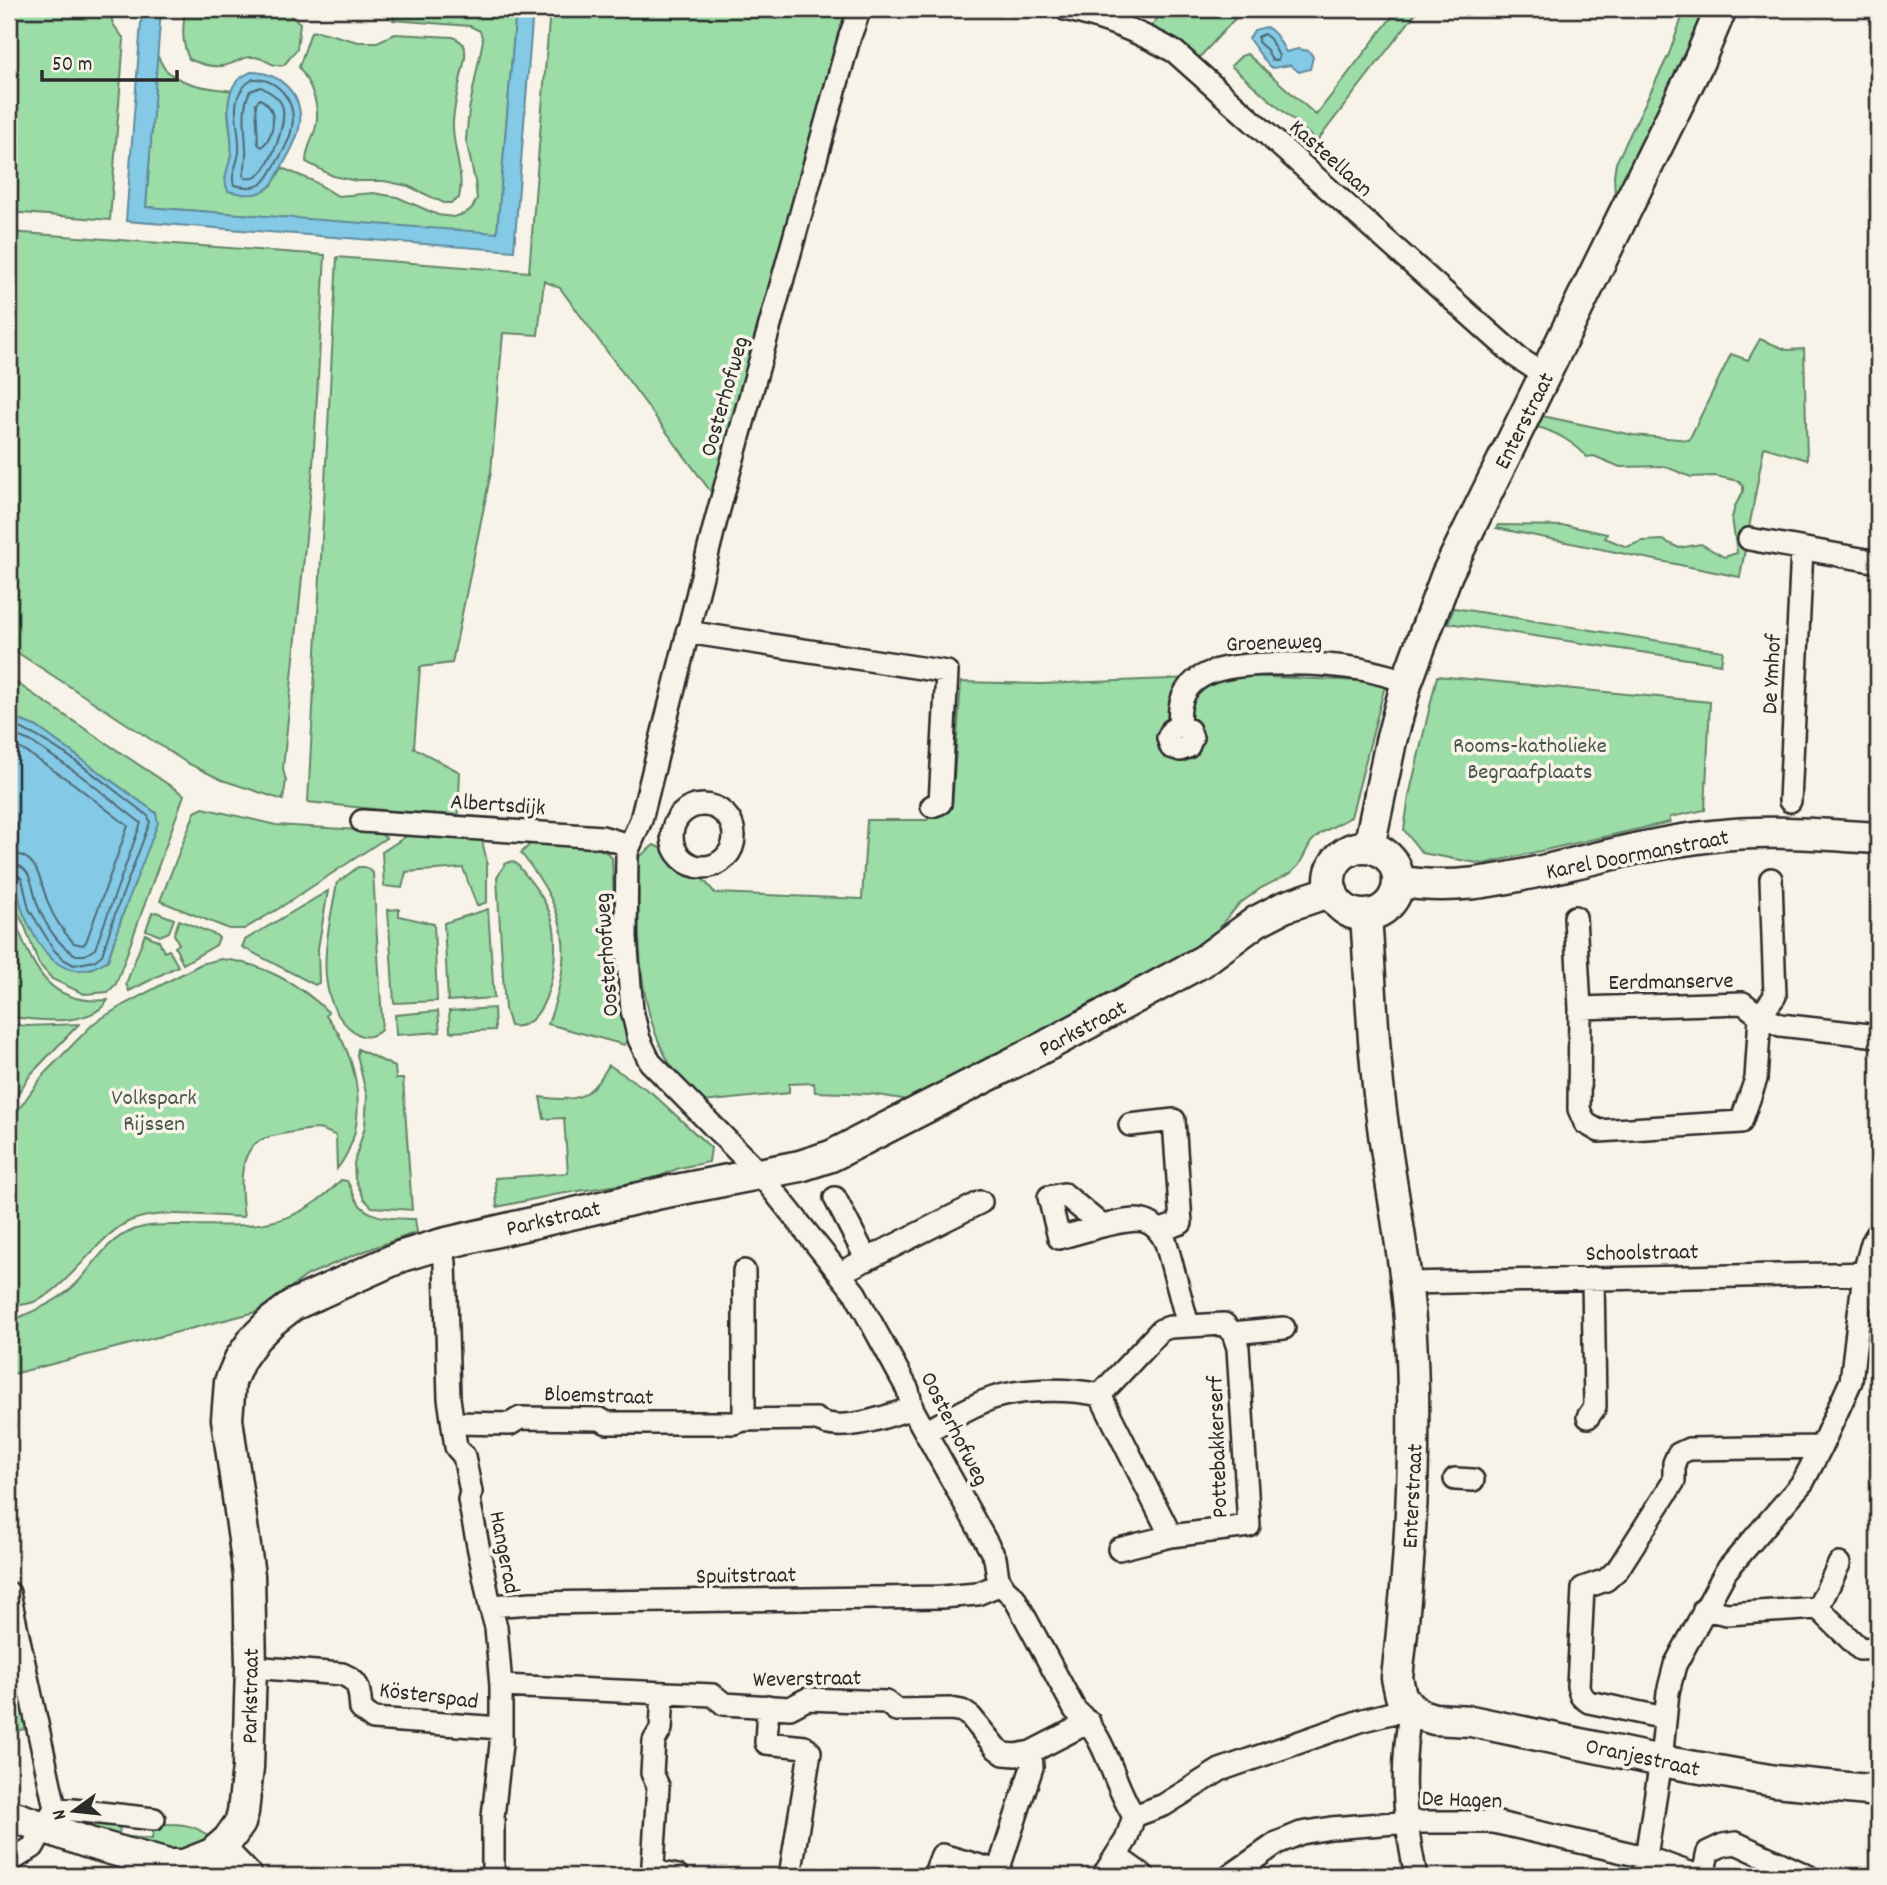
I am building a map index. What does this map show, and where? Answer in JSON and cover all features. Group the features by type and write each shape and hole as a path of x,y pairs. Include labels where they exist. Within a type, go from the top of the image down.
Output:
{"main road":[{"name":"Enterstraat","path":"1368,847 1407,681 1447,574 1699,61 1721,9"},
{"name":"Karel Doormanstraat","path":"1398,881 1433,886 1486,883 1667,843 1713,836 1790,833 1878,838"},
{"path":"1368,847 1380,851 1390,859 1396,869 1398,881 1396,894 1389,904 1379,912 1366,915 1345,909 1337,901 1330,880 1338,859 1357,848 1368,847"},
{"name":"Parkstraat","path":"219,1848 240,1823 243,1812 248,1767 251,1667 247,1562 227,1419 230,1382 240,1359 255,1338 293,1305 402,1256 442,1244 648,1196 761,1175 831,1156 1048,1045 1203,961 1257,921 1284,907 1332,891"},
{"name":"Enterstraat","path":"1366,915 1373,1040 1382,1126 1406,1283 1414,1406 1413,1477 1397,1678 1401,1696 1411,1708"},
{"name":"Oranjestraat","path":"1411,1708 1420,1715 1434,1719 1471,1721 1661,1761 1775,1781 1878,1791"},
{"path":"9,1815 50,1818 168,1865 198,1861 219,1848 246,1876"}],"street":[{"name":"Oosterhofweg","path":"860,9 846,50 716,520 641,820 629,845 625,902 632,1010 643,1050 650,1062 761,1175 855,1293 908,1390 912,1408 995,1558 1002,1584 1014,1597 1074,1710 1090,1722 1108,1756 1122,1798 1133,1816"},
{"name":"Kasteellaan","path":"1065,9 1117,24 1175,52 1517,357 1546,376"},
{"path":"1749,539 1878,562"},
{"name":"De Ymhof","path":"1790,801 1802,549"},
{"path":"687,632 947,672 940,803 932,806"},
{"name":"Groeneweg","path":"1180,726 1180,703 1194,683 1216,669 1236,665 1313,663 1362,669 1407,681"},
{"name":"Albertsdijk","path":"362,821 602,837 629,845"},
{"path":"629,845 643,840 672,841"},
{"name":"Eerdmanserve","path":"1575,916 1580,1008 1579,1109 1586,1123 1599,1132 1741,1122 1756,1079 1760,1016 1775,996 1771,879"},
{"name":"Eerdmanserve","path":"1580,1008 1743,1003 1760,1016 1780,1025 1878,1036"},
{"path":"1130,1125 1174,1120 1181,1223 1161,1230"},
{"path":"835,1198 867,1260"},
{"path":"840,1273 981,1202"},
{"path":"1102,1226 1143,1219 1161,1230 1188,1325"},
{"path":"1644,1867 1661,1761 1668,1692 1675,1665 1726,1571 1803,1482 1821,1447 1851,1381 1871,1273 1872,1243 1878,1233"},
{"name":"Hangerad","path":"442,1244 446,1263 449,1398 456,1447 464,1456 471,1492 469,1500 496,1627 501,1686 501,1728 493,1817 493,1874"},
{"path":"744,1271 744,1420"},
{"name":"Schoolstraat","path":"1406,1283 1871,1273"},
{"path":"1588,1417 1595,1407 1593,1278"},
{"path":"1100,1395 1161,1330 1188,1325 1224,1324 1233,1333 1284,1328"},
{"name":"Pottebakkerserf","path":"1119,1549 1171,1536 1250,1526 1238,1348 1233,1333"},
{"path":"927,1431 985,1401 1009,1394 1080,1391 1100,1395"},
{"path":"1100,1395 1171,1536"},
{"name":"Bloemstraat","path":"454,1423 510,1424 520,1418 600,1419 607,1423 734,1423 744,1420 816,1419 823,1424 871,1423 912,1408"},
{"path":"1665,1718 1589,1702 1581,1696 1578,1686 1583,1588 1606,1580 1618,1569 1674,1481 1674,1463 1678,1454 1689,1449 1821,1447"},
{"path":"1818,1608 1839,1564"},
{"name":"Spuitstraat","path":"490,1606 532,1603 942,1597 977,1594 1002,1584"},
{"path":"9,1593 50,1818 33,1847 9,1863"},
{"path":"1704,1609 1727,1614 1818,1608 1860,1649 1878,1648"},
{"name":"Kösterspad","path":"251,1667 342,1674 353,1679 358,1687 361,1709 373,1719 501,1728"},
{"name":"Weverstraat","path":"501,1686 713,1695 724,1704 790,1708 807,1699 886,1702 896,1710 951,1709 971,1717 1004,1754 1031,1752"},
{"path":"663,1693 661,1729 654,1741 652,1773 658,1786 653,1864 654,1868 662,1872 678,1876"},
{"path":"768,1706 766,1743 804,1747 810,1752 790,1876"},
{"path":"1103,1876 1126,1840 1133,1816 1164,1805 1220,1770 1363,1720 1411,1708 1402,1781 1416,1876"},
{"path":"934,1876 942,1855 998,1871 1032,1767 1031,1752 1090,1722"},
{"path":"50,1818 154,1819"},
{"name":"De Hagen","path":"1230,1876 1277,1843 1301,1833 1407,1822 1494,1822 1644,1867 1701,1876 1709,1852 1723,1845 1736,1843 1808,1876"},
{"path":"1116,1856 1144,1876"}],"green space":[{"path":"9,9 109,9 113,24 124,39 110,220 9,212"},
{"path":"185,9 282,9 300,23 297,49 284,65 275,65 253,57 222,66 198,63 189,59 185,46"},
{"path":"394,9 516,9 497,234 146,207 157,55 166,70 180,80 232,91 228,112 232,147 227,173 229,191 238,193 271,186 282,168 313,181 338,196 373,193 397,197 438,215 453,217 472,208 477,199 466,140 483,40 480,31 470,26 393,20"},
{"path":"550,9 849,9 714,496 560,288 544,281 538,335 503,333 491,472 452,663 420,667 414,748 460,772 458,818 308,802 337,257 529,272"},
{"path":"1164,9 1244,9 1198,59 1150,28"},
{"path":"1398,9 1419,9 1317,141 1231,66 1247,54 1316,115"},
{"path":"1685,9 1704,9 1684,59 1615,200 1616,163 1669,54"},
{"path":"318,31 358,42 377,42 395,34 453,37 462,43 465,47 465,58 453,123 460,180 459,198 451,203 444,203 408,186 333,176 306,162 317,113 308,81 299,67 311,32"},
{"path":"9,232 325,255 313,466 283,769 286,781 283,800 222,780 187,763 9,647"},
{"path":"1760,339 1787,350 1804,349 1807,460 1764,447 1740,577 1496,528 1498,525 1569,526 1607,534 1605,538 1627,547 1642,541 1663,540 1679,548 1701,544 1724,557 1737,553 1732,518 1743,492 1739,481 1715,476 1691,477 1664,466 1620,467 1594,456 1587,457 1564,438 1537,427 1542,416 1633,435 1689,440 1731,354 1748,360"},
{"path":"1454,608 1723,651 1721,664 1448,623"},
{"path":"1246,676 1386,682 1351,817 1321,833 1311,842 1299,865 1291,873 1261,888 1238,905 1205,946 915,1101 871,1094 815,1092 814,1083 789,1084 789,1093 703,1102 680,1078 663,1051 651,1021 640,956 639,857 654,845 688,865 715,893 862,899 867,820 927,820 937,807 952,807 961,682 1041,684"},
{"name":"Rooms-katholieke Begraafplaats","path":"1437,676 1710,702 1705,810 1670,817 1670,822 1483,864 1422,853 1404,830 1409,796"},
{"path":"9,678 184,795 116,984 108,992 84,994 52,979 39,964 9,894 9,877 16,883 23,911 88,970 108,960 156,813 37,727 9,716"},
{"path":"203,808 276,825 377,831 386,838 244,929 229,929 160,901 195,812"},
{"path":"413,832 481,836 487,862 487,902 477,906 463,868 406,872 402,888 384,886 382,852"},
{"path":"533,841 599,849 612,858 618,991 626,1023 625,1045 548,1024 562,975 564,954 562,934 549,895 521,853"},
{"path":"512,861 534,885 547,908 553,924 555,953 549,988 535,1017 524,1025 510,1026 505,1009 497,878 505,864"},
{"path":"358,867 365,867 373,873 382,1020 381,1030 369,1036 356,1033 341,1019 332,1003 327,984 327,942 337,883"},
{"path":"328,891 318,948 319,983 315,985 242,947 245,940"},
{"path":"9,908 42,975 53,987 67,995 85,1000 108,1000 100,1009 90,1015 63,1020 9,1016"},
{"path":"399,909 399,916 434,924 437,1001 394,1003 388,910"},
{"path":"488,909 494,998 448,1001 444,923"},
{"path":"152,913 174,919 169,932 160,936 146,930"},
{"path":"179,920 216,935 219,938 216,945 183,964 175,947 179,944 174,934"},
{"path":"145,934 159,941 164,952 169,950 178,966 129,991 126,984"},
{"name":"Volkspark Rijssen","path":"221,959 250,965 279,976 328,1012 326,1016 347,1051 357,1091 354,1132 348,1151 337,1169 336,1136 330,1133 311,1129 265,1138 253,1146 244,1164 241,1186 244,1217 171,1214 130,1221 115,1230 57,1287 42,1298 26,1304 9,1303 9,1123 44,1074 94,1023 201,964"},
{"path":"494,1008 495,1030 450,1032 449,1011"},
{"path":"438,1011 440,1032 396,1035 395,1015"},
{"path":"9,1024 79,1024 31,1074 9,1107"},
{"path":"358,1049 395,1067 396,1079 403,1079 412,1210 372,1207 364,1199 355,1179 354,1163 365,1126 367,1097"},
{"path":"609,1065 652,1093 711,1148 709,1162 679,1168 651,1180 553,1195 497,1207 495,1178 568,1173 564,1118 544,1119 540,1097 564,1099 582,1096 596,1085"},
{"path":"341,1180 347,1181 357,1201 368,1212 383,1217 415,1219 417,1232 308,1275 256,1312 9,1375 9,1322 63,1295 122,1235 157,1225 250,1225 287,1218 322,1197"},
{"path":"9,1624 31,1729 17,1730 9,1725"},
{"path":"72,1815 120,1821 119,1836 152,1839 154,1824 169,1824 190,1826 209,1837 197,1847 170,1854 72,1825"}],"water":[{"path":"142,9 161,9 146,207 497,233 516,9 533,9 514,251 126,221"},
{"path":"1266,27 1276,35 1286,52 1298,49 1309,51 1313,57 1310,69 1299,72 1290,65 1273,68 1268,65 1249,39 1254,30"},
{"path":"251,72 272,76 289,89 299,107 300,117 294,144 273,183 256,194 228,191 225,181 231,144 229,97 237,81"},
{"path":"9,716 37,727 156,813 158,823 108,960 92,968 66,968 45,952 29,926 17,889 9,877"}]}
